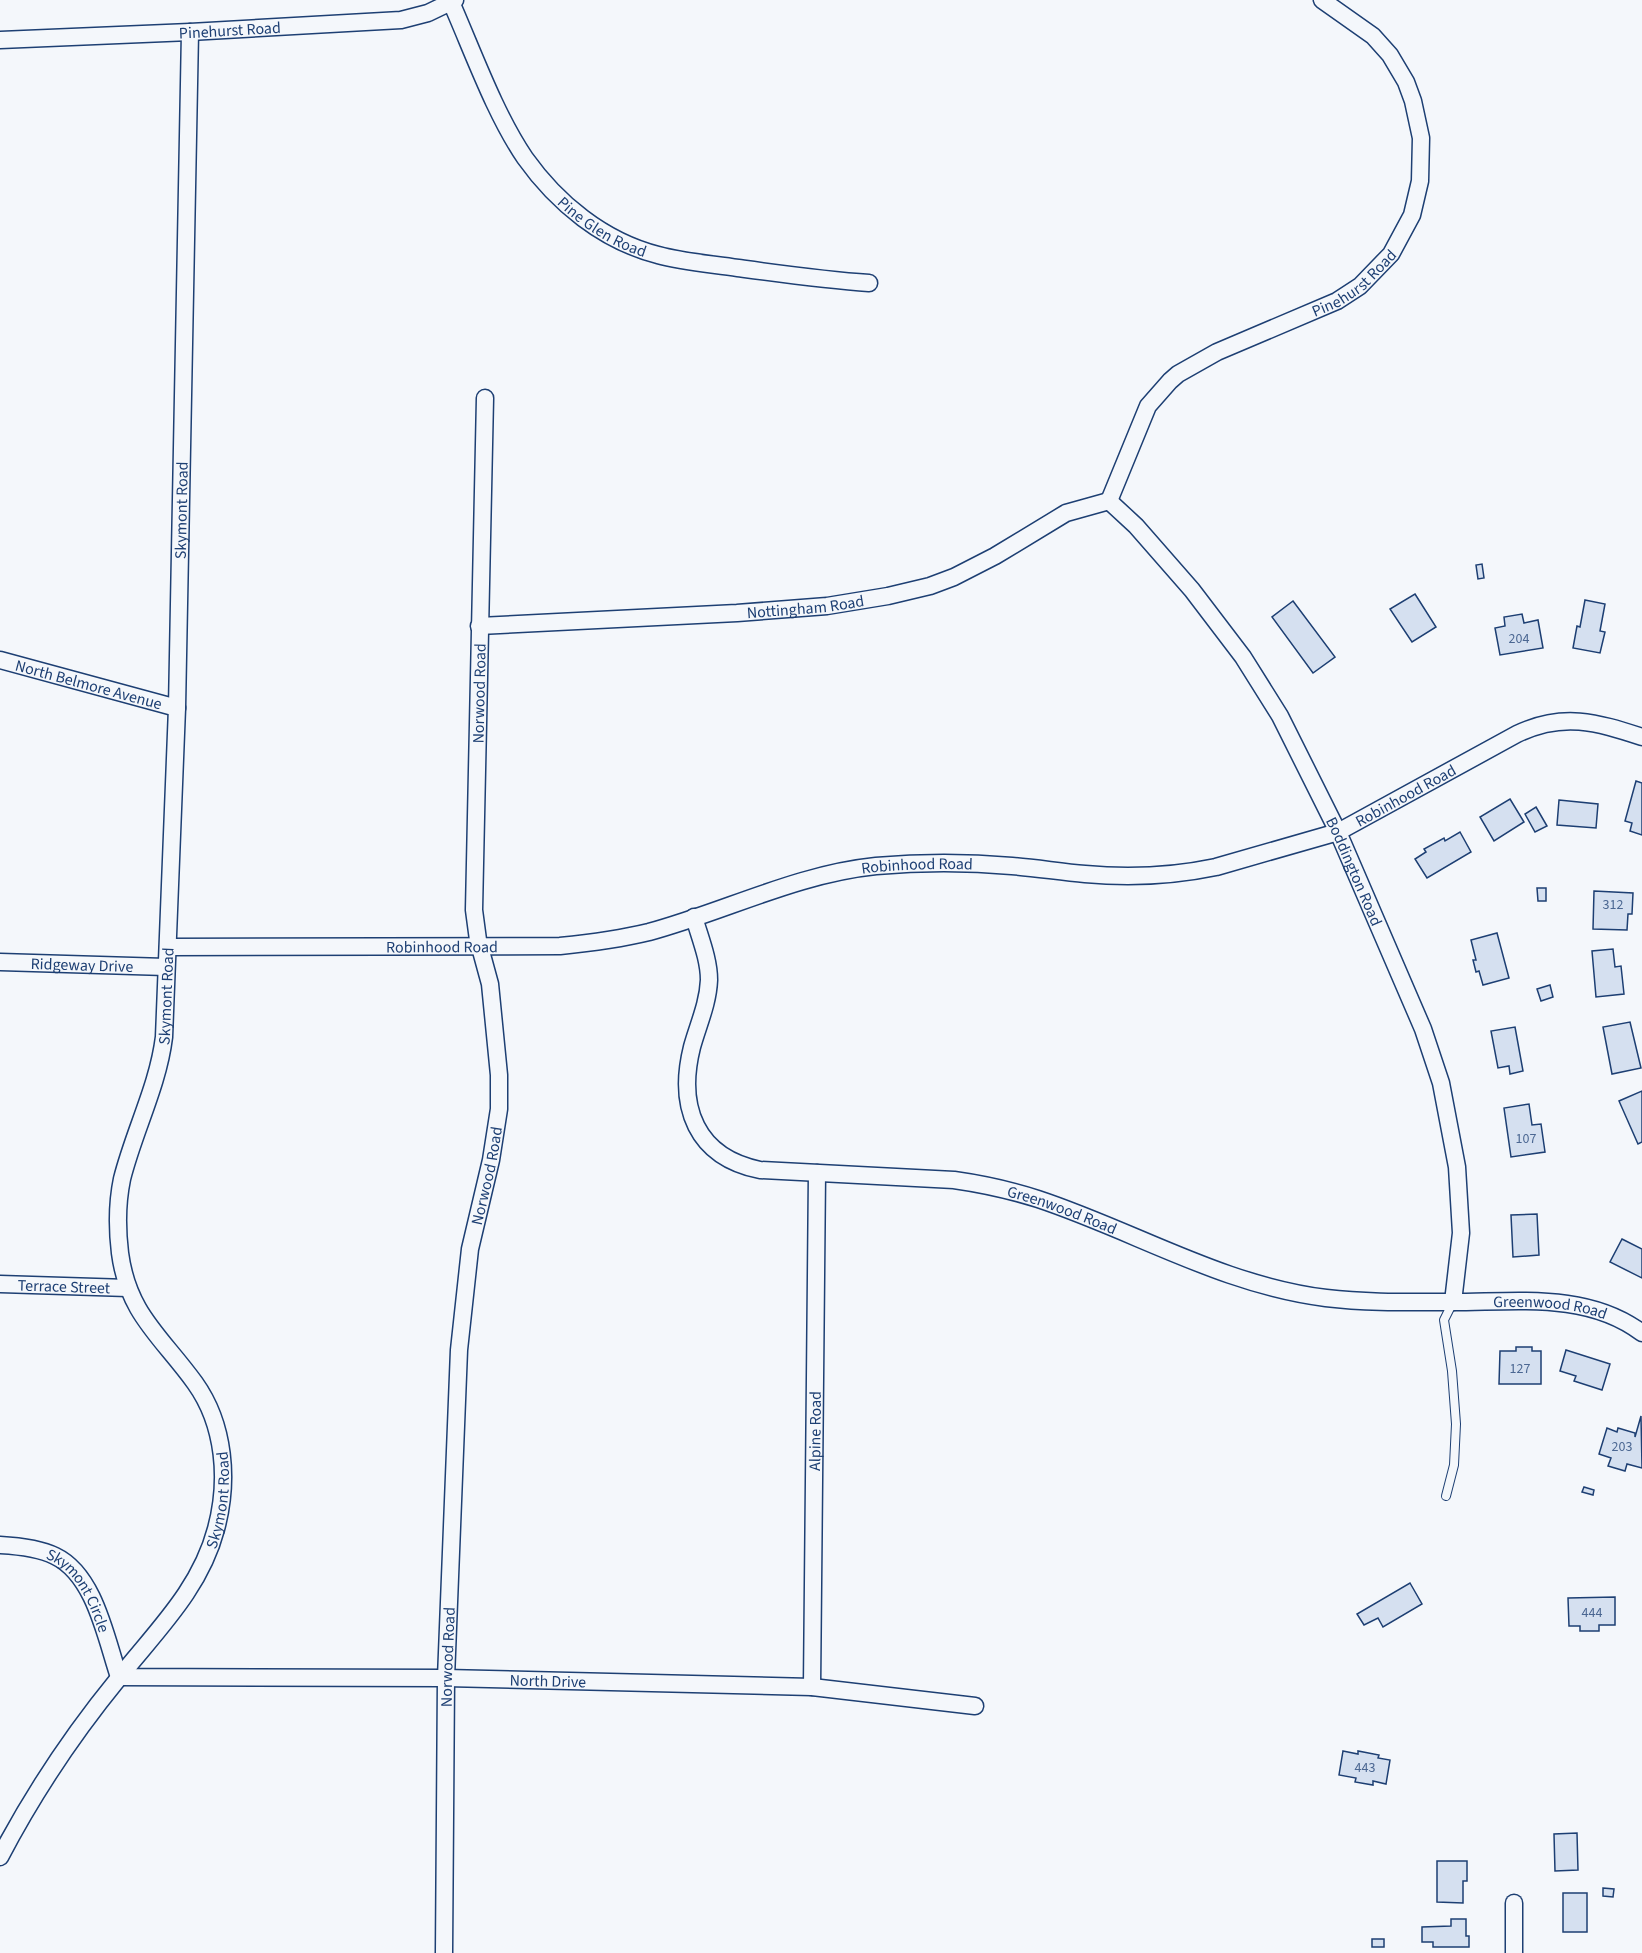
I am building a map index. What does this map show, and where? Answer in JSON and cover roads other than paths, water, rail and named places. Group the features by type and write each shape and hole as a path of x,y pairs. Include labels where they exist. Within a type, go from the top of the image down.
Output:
{"street":[{"name":"Pinehurst Road","path":"1109,501 1148,406 1170,381 1217,352 1337,301 1360,286 1391,254 1412,215 1420,181 1421,138 1413,101 1406,82 1390,55 1373,36 1322,0"},
{"name":"Pinehurst Road","path":"0,40 401,20 428,13 453,1"},
{"name":"Pine Glen Road","path":"453,1 505,122 524,156 553,193 592,225 615,238 659,256 821,280 869,283"},
{"name":"Skymont Road","path":"0,1857 66,1749 119,1677 156,1635 195,1580 210,1550 216,1531 224,1485 218,1434 203,1396 144,1320 128,1288 119,1245 119,1198 128,1158 162,1057 164,1037 177,708 190,32"},
{"name":"Norwood Road","path":"444,1953 446,1678 461,1329 470,1249 492,1160 499,1109 499,1075 490,984 480,947 474,910 485,398"},
{"name":"Nottingham Road","path":"479,627 737,613 827,606 888,596 930,586 954,577 995,556 1066,513 1109,501"},
{"name":"Boddington Road","path":"1109,501 1136,526 1192,590 1243,657 1294,740 1338,832 1423,1029 1448,1110 1457,1167 1460,1223 1453,1302"},
{"name":"North Belmore Avenue","path":"0,660 177,708"},
{"name":"Robinhood Road","path":"168,946 539,947 580,944 641,934 793,883 866,867 977,864 1088,874 1167,874 1216,867 1338,832 1517,734 1539,725 1571,720 1590,721 1642,737"},
{"name":"Greenwood Road","path":"694,917 708,964 709,980 704,1012 689,1062 686,1084 688,1104 696,1125 711,1147 738,1164 760,1170 954,1180 1001,1188 1066,1209 1223,1274 1293,1292 1323,1298 1379,1302 1534,1301 1576,1305 1605,1312 1623,1320 1642,1333"},
{"name":"Ridgeway Drive","path":"0,963 166,967"},
{"name":"Alpine Road","path":"812,1687 817,1173"},
{"name":"Terrace Street","path":"0,1284 128,1288"},
{"name":"Skymont Circle","path":"0,1545 49,1553 68,1564 80,1576 95,1605 119,1677"},
{"name":"North Drive","path":"119,1677 446,1678 812,1687 975,1706"},
{"path":"1514,1903 1514,1953"}],"lane":[{"path":"1446,1496 1454,1466 1456,1424 1452,1371 1444,1320 1453,1302"}]}
